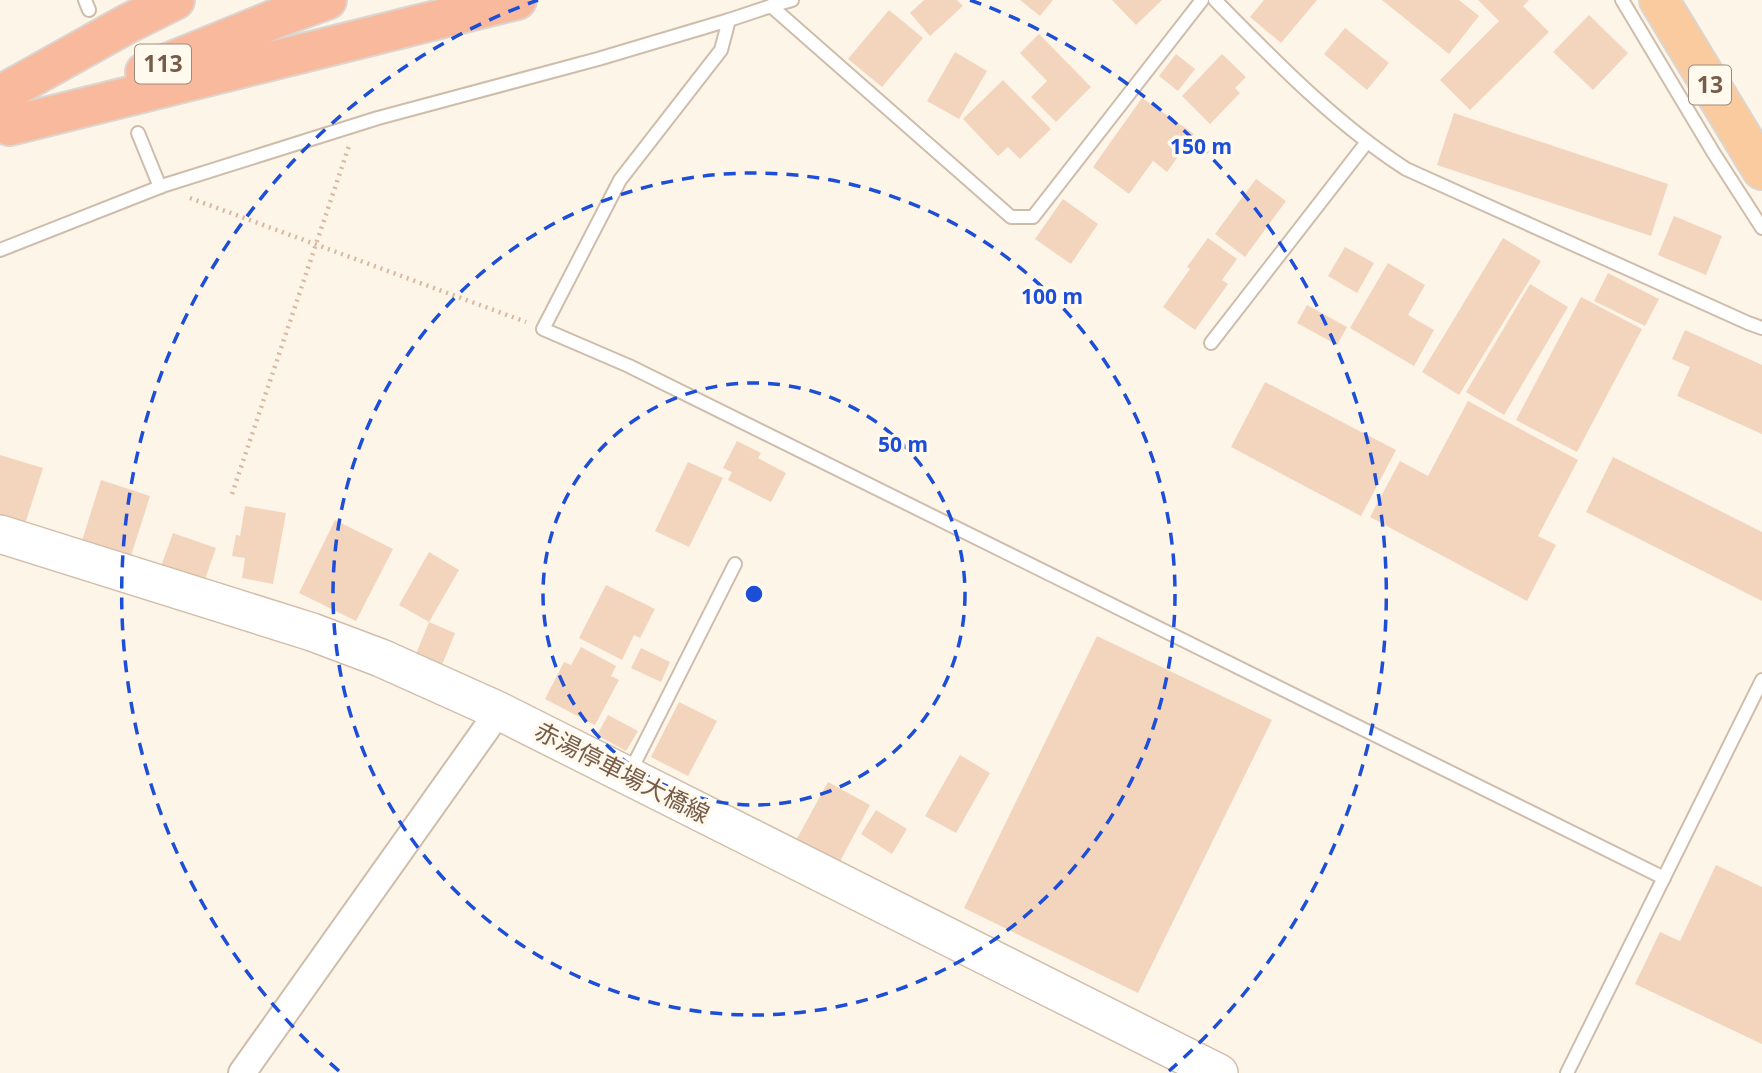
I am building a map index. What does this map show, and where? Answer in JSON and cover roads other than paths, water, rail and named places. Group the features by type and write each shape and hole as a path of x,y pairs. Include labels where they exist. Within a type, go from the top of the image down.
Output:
{"highway":[{"path":"3,117 127,24 175,0"},
{"name":"113","path":"3,117 327,0"},
{"path":"3,117 517,0"},
{"name":"13","path":"1659,0 1762,170"}],"main road":[{"name":"赤湯停車場大橋線","path":"0,534 312,632 381,658 499,711 1219,1073"}],"street":[{"path":"242,1073 499,711"}],"lane":[{"path":"0,250 160,187 356,125 598,59 792,0"},
{"path":"771,6 1012,217 1033,217 1202,0"},
{"path":"1214,0 1278,64 1367,142 1406,169 1762,328"},
{"path":"1622,0 1762,228"},
{"path":"729,20 721,50 620,180 543,329 641,372 1664,878"},
{"path":"138,133 160,187"},
{"path":"1211,343 1367,142"},
{"path":"628,776 735,564"},
{"path":"1567,1073 1762,680"}]}
